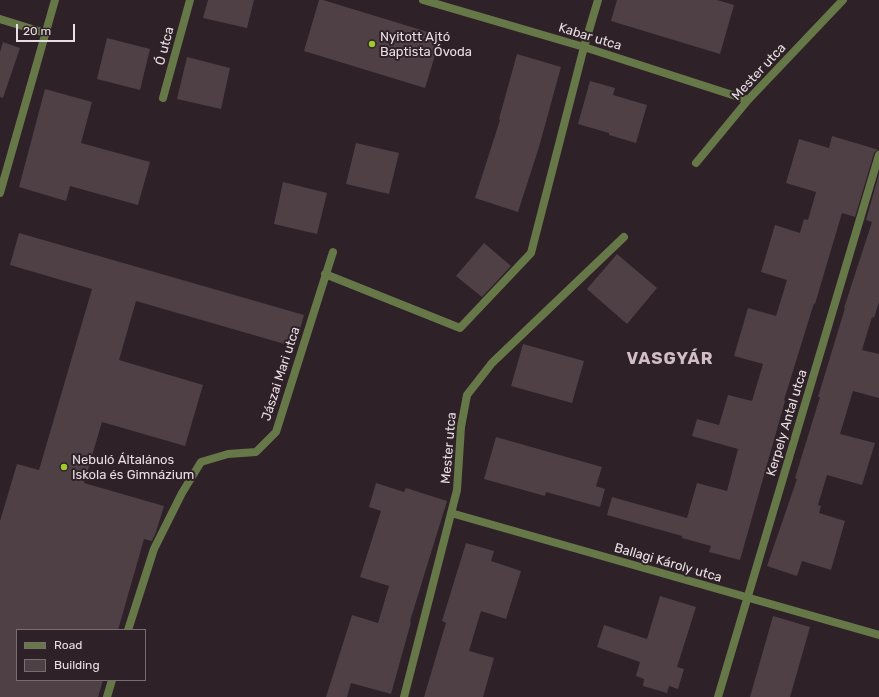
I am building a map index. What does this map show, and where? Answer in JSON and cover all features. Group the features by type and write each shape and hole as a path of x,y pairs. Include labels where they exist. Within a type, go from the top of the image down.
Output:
{"street":[{"path":"0,193 4,165 54,0"},
{"name":"Ó utca","path":"163,98 190,0"},
{"name":"Kabar utca","path":"423,0 584,47 748,100"},
{"path":"325,274 460,328 531,253 584,47 598,0"},
{"name":"Mester utca","path":"696,163 748,100 843,0"},
{"path":"0,19 45,32"},
{"name":"Kerpely Antal utca","path":"718,697 879,156"},
{"name":"Mester utca","path":"404,697 458,490 460,427 467,394 492,364 624,236"},
{"name":"Jászai Mari utca","path":"128,629 154,548 182,492 201,462 228,454 256,452 276,432 333,252"},
{"name":"Ballagi Károly utca","path":"451,513 879,635"},
{"path":"107,697 112,681"}],"building":[{"path":"208,0 254,0 247,28 203,18"},
{"name":"Nyitott Ajtó Baptista Óvoda","path":"319,0 441,36 425,88 304,51"},
{"path":"617,0 717,0 734,5 720,54 611,21"},
{"path":"107,38 150,49 140,90 97,79"},
{"path":"3,42 20,48 3,98 0,97 0,52"},
{"path":"517,54 561,67 539,147 518,212 475,198 500,120 499,119"},
{"path":"187,57 230,68 221,109 177,99"},
{"path":"590,81 615,88 613,95 647,105 636,143 578,124"},
{"path":"45,89 92,102 81,143 150,162 138,205 70,186 66,201 19,187"},
{"path":"832,136 879,150 874,153 855,217 842,213 784,400 785,401 740,560 709,552 711,546 682,538 682,536 607,515 612,497 687,518 697,483 727,491 738,449 692,436 697,419 719,425 728,395 752,401 763,364 734,356 748,308 776,316 787,280 761,272 775,225 800,233 804,219 808,220 816,192 786,183 799,139 829,148"},
{"path":"356,143 399,153 389,194 346,184"},
{"path":"879,174 879,302 874,318 872,317 862,350 879,354 879,398 853,391 840,434 875,443 862,485 827,475 818,505 821,506 819,513 845,521 831,570 802,561 797,576 767,566 797,479 795,478 820,397 818,397 844,308 872,222 866,220"},
{"path":"283,182 327,193 317,234 274,224"},
{"name":"Nebuló Általános Iskola és Gimnázium","path":"19,233 304,315 295,347 136,301 119,360 203,385 185,446 102,422 84,483 164,506 156,532 152,541 144,539 118,629 16,629 16,681 103,681 98,697 0,697 0,521 17,464 39,470 92,289 10,265"},
{"path":"484,243 511,266 482,297 456,276"},
{"path":"617,254 657,288 627,324 587,289"},
{"path":"523,344 584,361 572,403 511,386"},
{"path":"496,437 602,467 596,486 605,489 600,507 546,492 545,496 484,479"},
{"path":"376,483 404,492 406,488 447,501 410,621 411,622 391,694 351,683 347,697 326,697 352,615 378,623 389,586 360,577 381,511 369,507"},
{"path":"466,543 494,551 491,561 521,571 506,619 481,611 469,651 494,658 483,697 424,697 446,623 442,621"},
{"path":"660,596 696,607 677,667 684,669 678,689 669,686 667,693 643,686 644,679 636,676 640,662 597,647 604,625 647,639"},
{"path":"773,616 810,627 790,697 750,697"}],"place":[{"name":"Nyitott Ajtó Baptista Óvoda","path":"372,44"},
{"name":"Nebuló Általános Iskola és Gimnázium","path":"64,467"}],"district":[{"name":"VASGYÁR","path":"670,359"}]}
